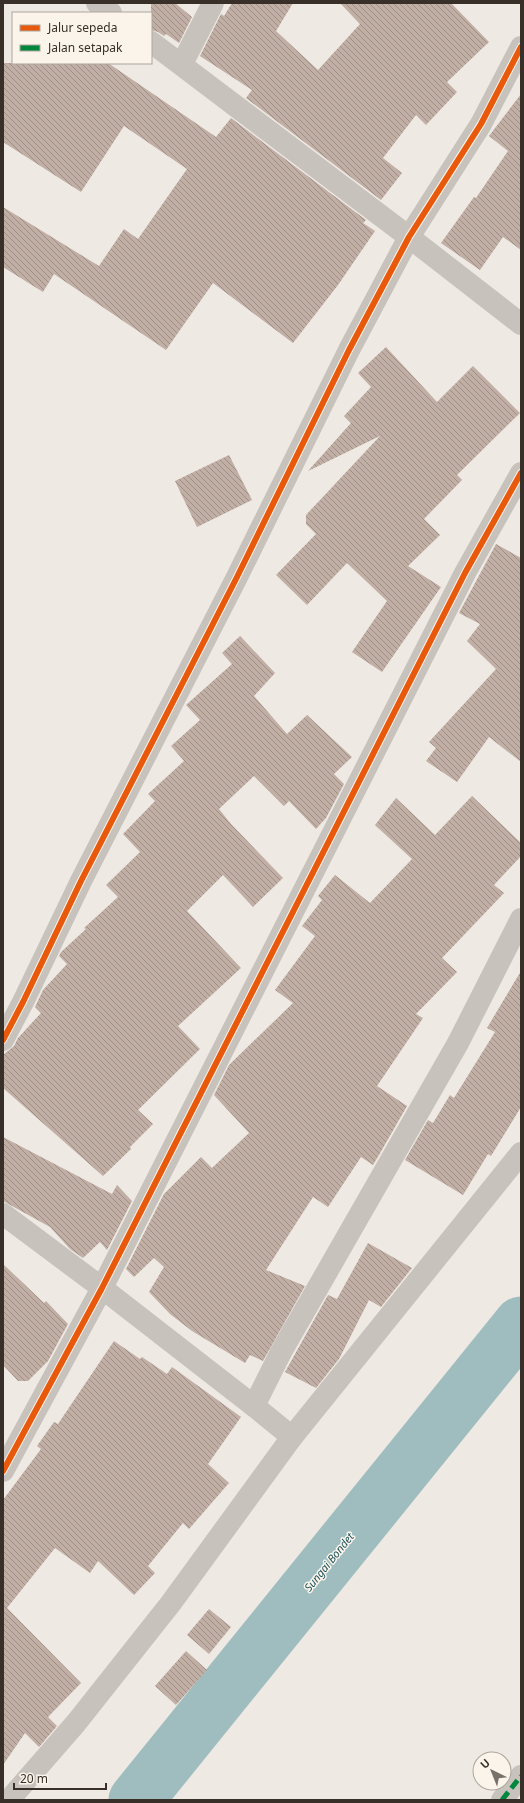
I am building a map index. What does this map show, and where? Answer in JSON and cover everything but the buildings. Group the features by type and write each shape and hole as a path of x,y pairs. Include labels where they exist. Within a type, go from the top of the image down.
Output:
{"street":[{"path":"97,3 110,12"},
{"path":"182,64 213,3"},
{"path":"152,43 409,237 521,324"},
{"path":"3,1040 140,764 236,579 350,350 409,237 481,124 521,48"},
{"path":"3,1471 102,1288 465,573 521,472"},
{"path":"254,1406 280,1352 458,1043 521,919"},
{"path":"9,1800 76,1724 171,1603 292,1437 521,1153"},
{"path":"3,1214 102,1288 292,1437"},
{"path":"502,1800 521,1776"}],"waterway":[{"name":"Sungai Bondet","path":"136,1800 521,1324"}],"marked path":[{"path":"502,1800 521,1776"}],"cycle path":[{"path":"3,1040 23,1002 81,881 236,579 349,350 409,237 481,124 521,47"},
{"path":"3,1471 102,1288 465,573 521,473"}]}
